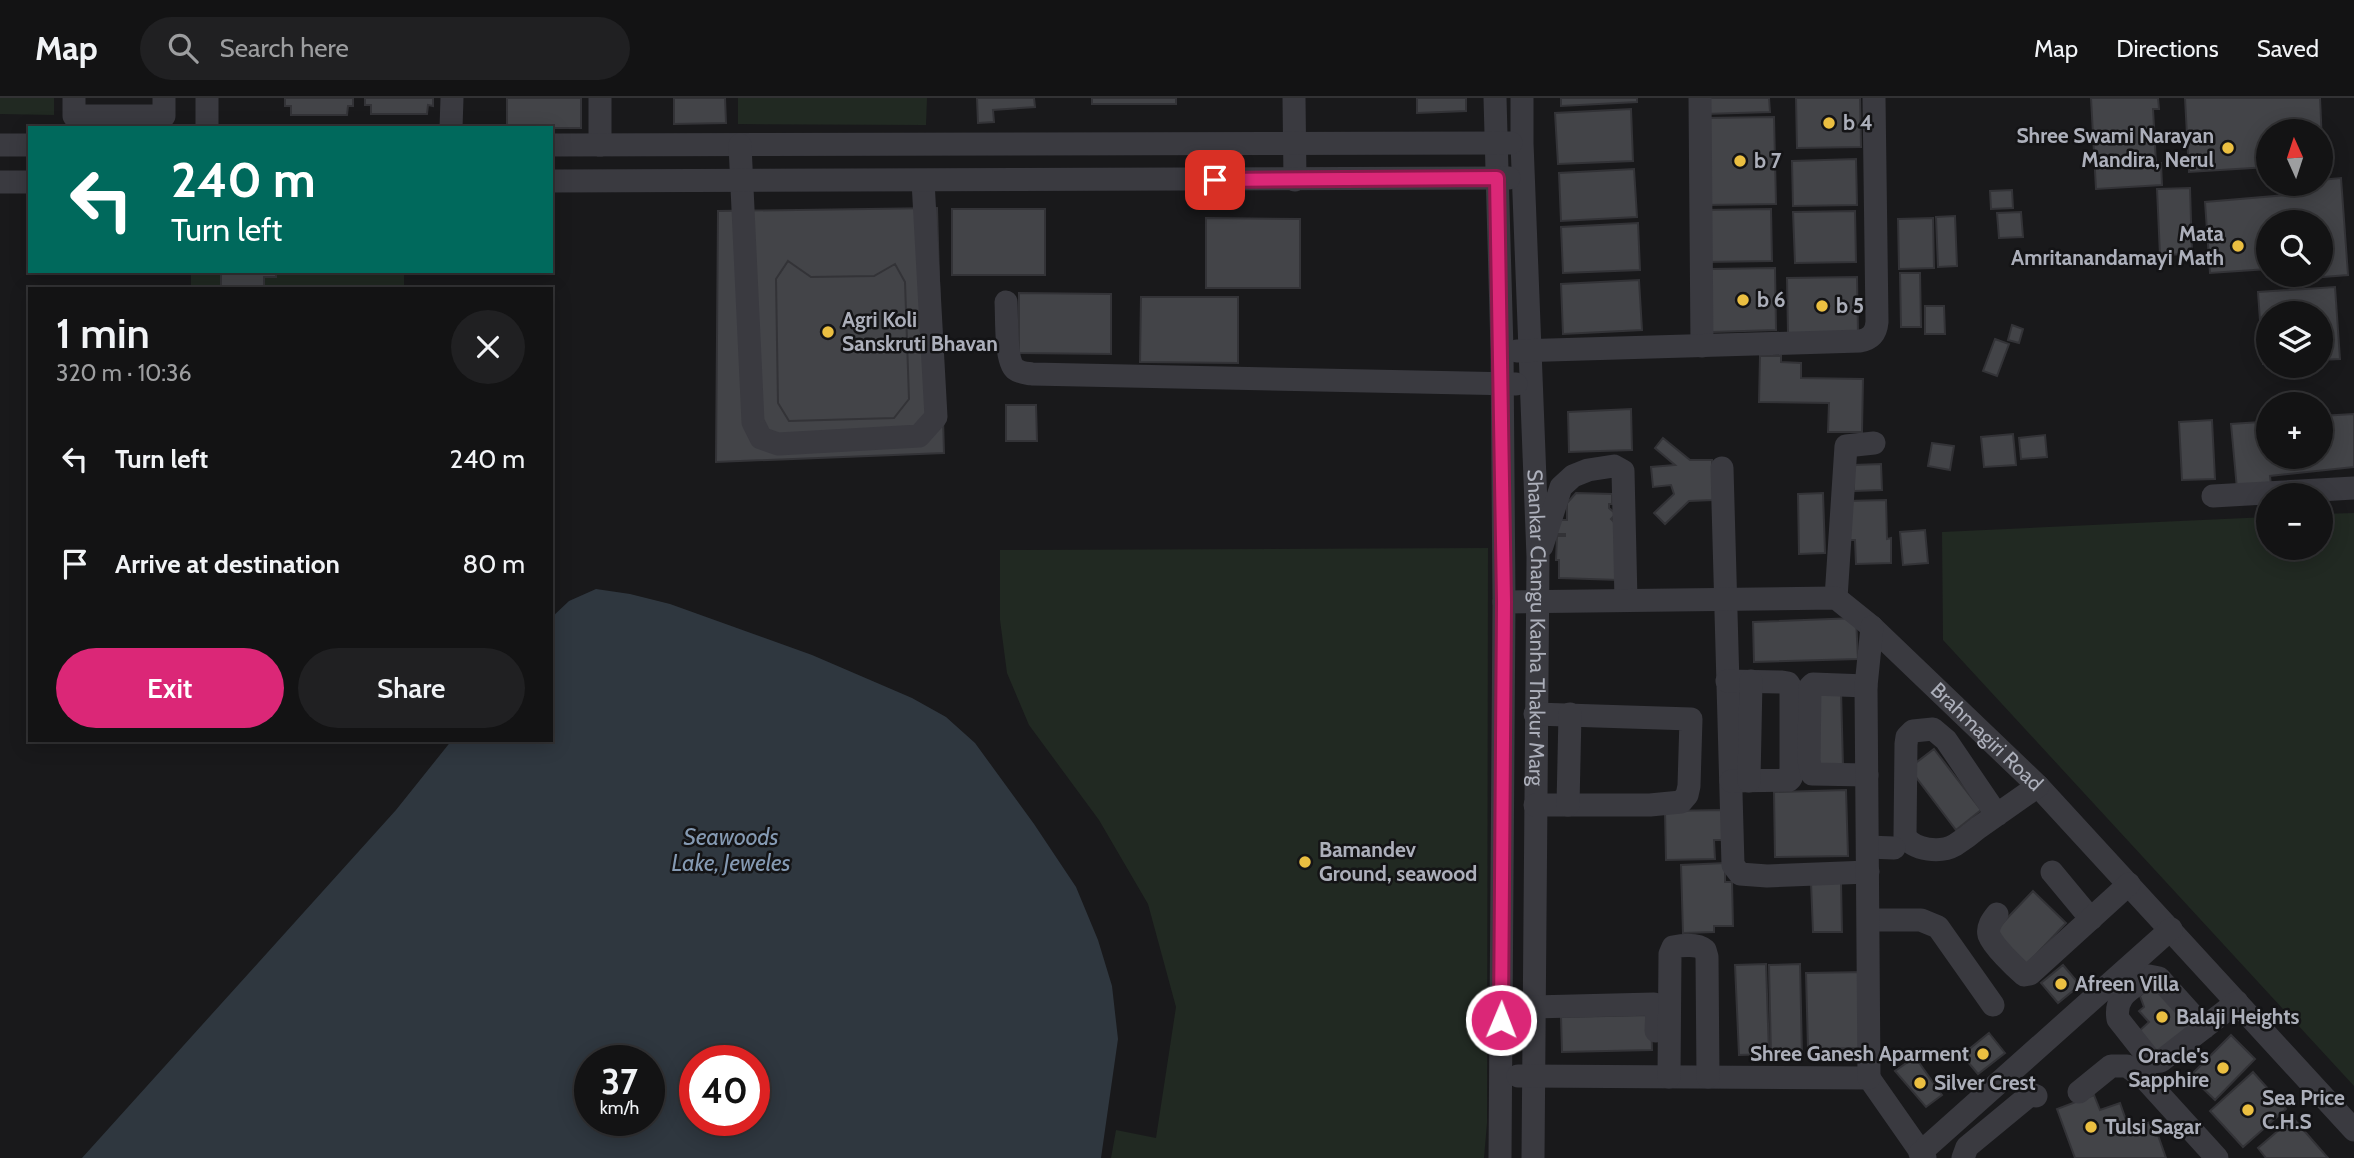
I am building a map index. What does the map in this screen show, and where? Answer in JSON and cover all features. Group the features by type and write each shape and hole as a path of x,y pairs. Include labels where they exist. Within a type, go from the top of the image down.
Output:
{"street":[{"path":"74,98 74,116 164,116 164,98"},
{"path":"207,98 207,126"},
{"path":"452,98 452,126"},
{"path":"600,98 600,145"},
{"path":"1294,98 1295,180"},
{"name":"Shankar Changu Kanha Thakur Marg","path":"1495,98 1502,350 1504,602 1500,1158"},
{"name":"Shankar Changu Kanha Thakur Marg","path":"1522,98 1538,557 1533,1158"},
{"path":"1700,98 1702,346"},
{"path":"1502,350 1866,340 1877,327 1874,98"},
{"path":"553,145 1522,143"},
{"path":"0,145 28,145"},
{"path":"740,145 753,422 761,438 778,444 919,436 936,417 923,181"},
{"path":"553,181 1523,178"},
{"path":"0,183 28,182"},
{"path":"1006,302 1009,358 1013,368 1019,372 1531,385"},
{"path":"1504,602 1836,598 1846,446 1874,443"},
{"path":"1538,557 1562,487 1573,476 1588,470 1614,467 1623,471 1626,600"},
{"path":"1722,468 1729,721 1740,781"},
{"path":"2213,496 2354,488"},
{"name":"Brahmagiri Road","path":"1836,598 1872,627 2038,786 2354,1129"},
{"path":"1872,627 1858,686 1859,775 1868,847 1869,1078 1923,1155 2103,1000 2171,929"},
{"path":"1727,681 1782,682 1788,683 1791,688 1791,778 1740,781"},
{"path":"1751,681 1733,865 1740,874 1767,876 1868,872"},
{"path":"1858,686 1814,684 1810,687 1809,761 1812,774 1859,775"},
{"path":"1535,714 1729,721"},
{"path":"1568,804 1570,714"},
{"path":"1535,805 1650,805 1681,802 1687,795 1689,786 1691,719"},
{"path":"1997,815 1946,740 1933,730 1925,728 1913,731 1907,737 1905,836 1914,846 1929,849 1954,845 1997,815 2038,786"},
{"path":"1868,847 1895,848"},
{"path":"2052,873 2091,919"},
{"path":"1997,914 1989,924 1990,937 2024,975 2030,974 2129,884"},
{"path":"1869,920 1921,919 1938,927 1960,951 1993,1005"},
{"path":"1662,1077 1670,954 1673,947 1678,946 1701,946 1706,950 1708,1077"},
{"path":"2204,1028 2237,1002"},
{"path":"1533,1007 1654,1004 1657,1007 1662,1077"},
{"path":"2079,1092 2111,1066 2127,1066 2147,1081 2212,1155"},
{"path":"1501,1076 1869,1078"},
{"path":"1963,1158 1967,1147 2031,1094 2036,1096"}],"shaded area":[{"path":"0,98 54,98 54,115 0,114"},
{"path":"738,98 927,98 926,125 738,124"},
{"path":"191,273 404,273 404,287 191,287"},
{"path":"2354,513 2354,1086 1943,640 1942,532 2256,518 2256,560 2333,560 2333,514"},
{"name":"Bamandev Ground, seawood","path":"1488,548 1487,1123 1484,1158 1111,1158 1116,1130 1156,1138 1176,1007 1148,904 1099,820 1029,725 1007,673 1000,620 1000,550"}],"water":[{"name":"Seawoods Lake, Jeweles","path":"596,589 670,604 812,655 912,698 946,717 975,743 1034,824 1076,887 1098,940 1112,986 1118,1039 1101,1158 82,1158 396,810 450,742 553,742 553,616 569,601"}],"building":[{"path":"285,98 353,98 353,106 348,106 347,115 291,115 291,106 285,106"},
{"path":"365,98 433,98 433,106 428,105 427,114 371,114 371,105 365,105"},
{"path":"507,98 581,98 581,128 507,126"},
{"path":"674,98 725,98 726,123 674,124"},
{"path":"977,98 1034,98 1035,107 993,110 994,122 978,123"},
{"path":"1092,98 1176,98 1176,104 1092,104"},
{"path":"1417,98 1466,98 1466,111 1417,113"},
{"path":"1561,98 1637,98 1637,102 1561,106"},
{"path":"1704,98 1769,98 1770,112 1705,114"},
{"name":"b 4","path":"1796,98 1860,98 1861,147 1797,148"},
{"path":"2091,98 2158,98 2159,109 2153,109 2156,163 2161,163 2162,185 2096,189"},
{"name":"Shree Swami Narayan Mandira, Nerul","path":"2185,98 2320,98 2321,119 2256,119 2256,168 2189,172"},
{"path":"1631,109 1633,161 1558,164 1555,113"},
{"name":"b 7","path":"1774,117 1776,204 1706,205 1705,118"},
{"path":"1856,159 1857,205 1793,206 1792,161"},
{"path":"1634,169 1637,217 1561,221 1559,173"},
{"name":"Mata Amritanandamayi Math","path":"2341,178 2348,275 2333,276 2333,210 2256,210 2256,270 2210,273 2205,202 2274,196 2333,196 2333,179"},
{"path":"2190,188 2192,254 2160,255 2157,189"},
{"path":"2012,190 2013,208 1991,209 1990,191"},
{"name":"Agri Koli Sanskruti Bhavan","path":"937,208 944,453 716,462 718,211"},
{"path":"952,209 1045,209 1045,275 952,275"},
{"path":"1771,209 1772,261 1704,262 1703,210"},
{"path":"1855,211 1856,262 1795,263 1793,212"},
{"path":"2021,212 2023,237 1999,238 1997,213"},
{"path":"1955,216 1957,266 1938,267 1936,217"},
{"path":"1206,218 1300,219 1300,288 1206,288"},
{"path":"1933,218 1934,268 1899,269 1898,219"},
{"path":"1638,223 1640,270 1563,273 1561,227"},
{"path":"788,261 811,277 874,276 895,264 905,282 909,399 894,418 789,421 778,403 776,279"},
{"name":"b 6","path":"1775,268 1776,330 1712,332 1711,269"},
{"path":"221,273 276,273 276,277 264,277 264,287 221,287"},
{"path":"1900,273 1920,273 1921,327 1901,327"},
{"name":"b 5","path":"1857,277 1858,333 1788,334 1787,278"},
{"path":"1639,280 1642,330 1563,334 1561,284"},
{"path":"2335,287 2340,359 2333,359 2333,301 2259,301 2258,292"},
{"path":"1019,293 1111,294 1111,354 1019,353"},
{"path":"1141,297 1238,297 1238,363 1140,362"},
{"path":"1925,306 1944,306 1945,334 1925,334"},
{"path":"2012,325 2023,329 2019,343 2008,340"},
{"path":"1995,339 2009,344 1997,376 1983,371"},
{"path":"1760,356 1781,356 1781,362 1801,363 1801,378 1863,379 1862,432 1828,432 1829,403 1759,402"},
{"path":"1006,405 1036,405 1037,441 1006,441"},
{"path":"1631,409 1632,450 1569,452 1568,412"},
{"path":"2354,414 2354,467 2270,476 2271,483 2256,483 2256,487 2237,489 2231,424 2256,422 2256,469 2333,469 2333,415"},
{"path":"2212,420 2215,479 2182,480 2179,422"},
{"path":"2013,434 2016,465 1984,467 1981,437"},
{"path":"2045,435 2047,457 2021,459 2019,438"},
{"path":"1663,438 1690,460 1712,460 1713,500 1689,501 1665,524 1654,513 1674,494 1671,485 1653,487 1651,467 1675,465 1655,448"},
{"path":"1932,443 1954,446 1950,470 1928,466"},
{"path":"1881,464 1882,490 1854,491 1853,465"},
{"path":"1576,493 1612,494 1609,508 1616,514 1611,519 1617,525 1619,580 1559,578 1559,560 1556,560 1557,536 1565,534 1557,534 1556,520 1567,520 1567,503"},
{"path":"1823,493 1825,553 1799,554 1798,494"},
{"path":"1886,500 1891,563 1856,564 1855,540 1846,540 1846,501"},
{"path":"1925,530 1928,563 1903,565 1900,532"},
{"path":"1856,618 1858,659 1754,662 1753,622"},
{"path":"1841,690 1843,767 1818,770 1816,691"},
{"path":"1934,749 1981,810 1956,830 1909,768"},
{"path":"1846,790 1848,856 1775,857 1774,792"},
{"path":"1723,810 1724,840 1714,840 1715,859 1666,860 1665,811"},
{"path":"1725,863 1725,882 1732,882 1733,926 1714,926 1714,932 1683,933 1681,865"},
{"path":"1811,882 1841,882 1842,932 1813,932"},
{"path":"2033,891 2066,923 2026,965 1993,933"},
{"path":"1766,964 1769,1054 1739,1055 1735,965"},
{"path":"1800,964 1802,1056 1771,1056 1769,965"},
{"name":"Afreen Villa","path":"2063,965 2080,985 2058,1003 2041,983"},
{"path":"1866,972 1868,1048 1808,1049 1806,973"},
{"name":"Balaji Heights","path":"2156,981 2189,1027 2157,1057 2136,1034 2149,1022 2139,1011 2144,1007 2140,996"},
{"path":"1651,1015 1652,1050 1562,1052 1561,1017"},
{"name":"Shree Ganesh Aparment","path":"1989,1033 2005,1053 1978,1074 1962,1055"},
{"name":"Oracle's Sapphire","path":"2231,1035 2255,1059 2215,1100 2190,1076"},
{"name":"Silver Crest","path":"1915,1057 1942,1095 1926,1107 1895,1071"},
{"name":"Sea Price C.H.S","path":"2253,1072 2286,1109 2243,1147 2210,1111"},
{"name":"Tulsi Sagar","path":"2094,1095 2100,1110 2120,1103 2127,1123 2109,1130 2111,1136 2153,1121 2166,1158 2075,1158 2057,1109"},
{"path":"2293,1118 2328,1158 2266,1158 2258,1148"}],"place":[{"name":"b 4","path":"1829,123"},
{"name":"Shree Swami Narayan Mandira, Nerul","path":"2228,148"},
{"name":"b 7","path":"1740,161"},
{"name":"Mata Amritanandamayi Math","path":"2238,246"},
{"name":"b 6","path":"1743,300"},
{"name":"b 5","path":"1822,306"},
{"name":"Agri Koli Sanskruti Bhavan","path":"828,332"},
{"name":"Bamandev Ground, seawood","path":"1305,862"},
{"name":"Afreen Villa","path":"2061,984"},
{"name":"Balaji Heights","path":"2162,1017"},
{"name":"Shree Ganesh Aparment","path":"1983,1054"},
{"name":"Oracle's Sapphire","path":"2223,1068"},
{"name":"Silver Crest","path":"1920,1083"},
{"name":"Sea Price C.H.S","path":"2248,1110"},
{"name":"Tulsi Sagar","path":"2091,1127"}],"route":[{"path":"1215,180 1497,178 1502,350 1504,602 1501,1020"}]}
